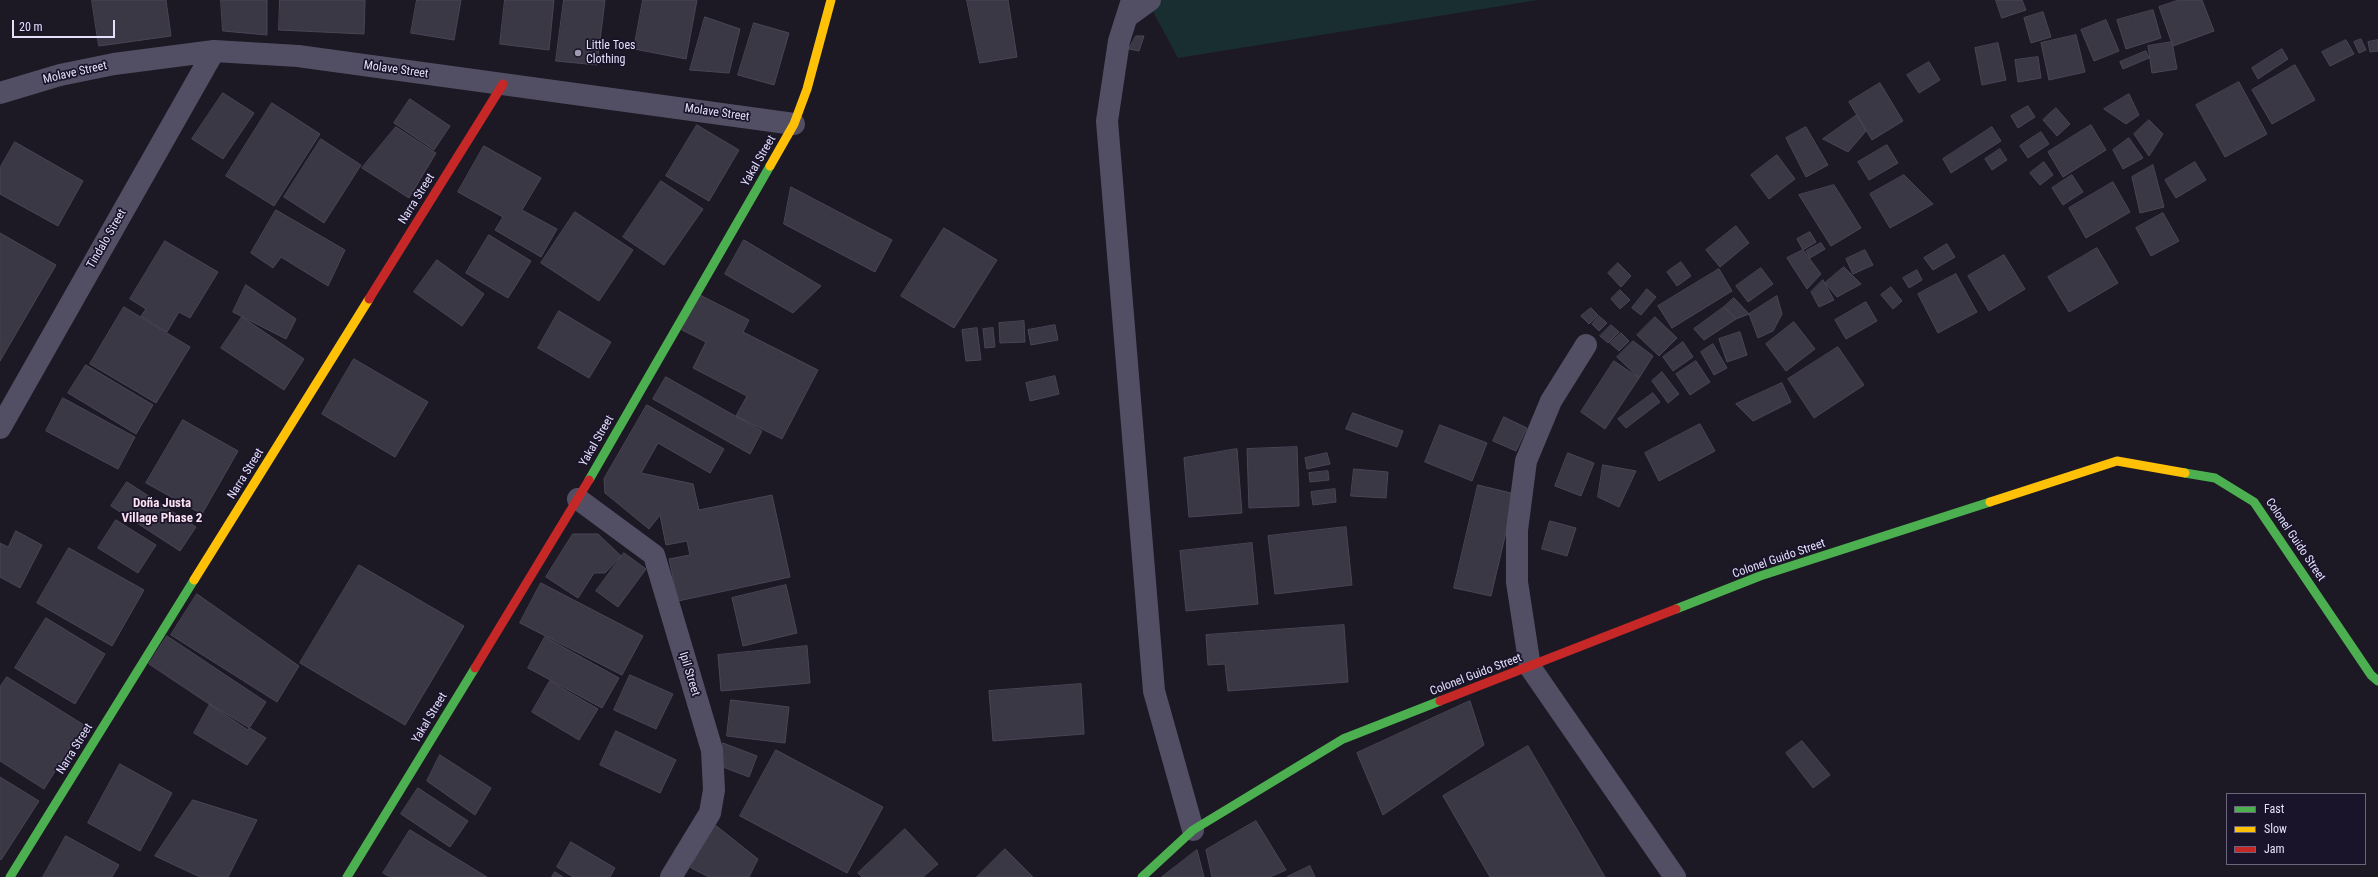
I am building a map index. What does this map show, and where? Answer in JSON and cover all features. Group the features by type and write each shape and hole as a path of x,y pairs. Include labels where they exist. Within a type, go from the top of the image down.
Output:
{"street":[{"name":"Yakal Street","path":"347,877 578,499 794,124 807,89 830,0"},
{"path":"1150,0 1130,8 1120,41 1107,121 1154,691 1193,830"},
{"name":"Molave Street","path":"0,93 60,76 114,64 214,50 298,56 794,124"},
{"name":"Tindalo Street","path":"0,428 214,50"},
{"name":"Narra Street","path":"10,877 503,84"},
{"path":"1586,345 1551,401 1526,460 1517,530 1517,582 1530,667 1675,877"},
{"name":"Colonel Guido Street","path":"1142,877 1193,830 1343,739 1760,576 2117,461 2216,478 2254,502 2371,676 2378,681"},
{"name":"Ipil Street","path":"578,499 654,555 712,750 714,790 710,813 671,877"}],"green space":[{"path":"1159,0 1538,0 1178,58 1150,6"}],"building":[{"path":"92,0 166,0 171,36 99,46"},
{"path":"221,0 267,0 267,35 223,31"},
{"path":"280,0 365,0 364,34 279,30"},
{"path":"417,0 461,0 454,40 411,33"},
{"path":"505,0 554,0 549,50 500,44"},
{"path":"564,0 605,0 597,65 556,61"},
{"path":"643,0 697,0 686,59 634,49"},
{"path":"967,0 1008,0 1017,57 980,63"},
{"path":"1996,0 2022,0 2026,10 2002,18"},
{"path":"2179,0 2202,0 2214,31 2173,46 2159,7"},
{"path":"2153,10 2161,38 2126,49 2117,20"},
{"path":"2043,12 2051,37 2031,43 2024,18"},
{"path":"705,17 740,29 729,73 690,70"},
{"path":"2106,20 2119,51 2094,61 2081,30"},
{"path":"754,23 789,33 774,85 738,75"},
{"path":"2076,35 2085,72 2049,80 2041,43"},
{"path":"1136,36 1144,36 1139,51 1129,49"},
{"path":"2361,39 2366,50 2359,53 2354,42"},
{"path":"2346,40 2354,54 2330,66 2322,52"},
{"path":"2378,40 2378,51 2370,52 2368,42"},
{"path":"2172,42 2177,69 2152,73 2148,46"},
{"path":"1998,43 2006,80 1982,85 1975,48"},
{"path":"2282,49 2288,59 2258,79 2252,68"},
{"path":"2146,51 2149,58 2123,69 2120,62"},
{"path":"2038,57 2041,78 2018,82 2015,60"},
{"path":"1929,62 1940,80 1919,93 1907,75"},
{"path":"2295,65 2315,100 2272,124 2252,90"},
{"path":"2239,82 2267,134 2225,157 2196,105"},
{"path":"1880,83 1903,121 1872,140 1849,102"},
{"path":"223,93 254,113 223,159 192,139"},
{"path":"2129,94 2139,115 2126,124 2104,109"},
{"path":"410,99 450,126 434,150 394,123"},
{"path":"272,103 320,134 274,206 226,176"},
{"path":"2028,106 2035,117 2018,128 2011,116"},
{"path":"2056,108 2070,124 2057,136 2043,120"},
{"path":"1857,115 1866,131 1848,152 1823,139"},
{"path":"2149,120 2163,134 2149,156 2134,134"},
{"path":"697,125 739,150 709,201 666,176"},
{"path":"2091,125 2106,150 2063,177 2048,152"},
{"path":"396,127 436,153 409,198 362,168"},
{"path":"1806,127 1828,165 1806,177 1786,138"},
{"path":"1992,127 2001,141 1951,173 1943,159"},
{"path":"2041,132 2049,144 2028,158 2020,146"},
{"path":"2129,138 2143,158 2123,169 2113,150"},
{"path":"321,139 361,165 324,223 284,197"},
{"path":"15,142 83,181 58,226 0,194 0,168"},
{"path":"1887,145 1898,163 1869,180 1858,162"},
{"path":"484,146 541,178 522,210 557,229 541,257 495,230 503,217 458,192"},
{"path":"2000,149 2007,160 1992,170 1985,159"},
{"path":"1777,155 1795,179 1769,199 1751,175"},
{"path":"2044,162 2053,175 2040,185 2030,173"},
{"path":"2195,162 2206,180 2176,198 2165,180"},
{"path":"2153,165 2164,207 2140,213 2132,177"},
{"path":"1904,175 1933,204 1890,228 1870,194"},
{"path":"2072,175 2083,192 2063,205 2052,188"},
{"path":"661,181 703,209 664,265 623,237"},
{"path":"2113,182 2130,212 2086,238 2069,208"},
{"path":"1834,185 1861,228 1831,246 1799,195"},
{"path":"791,187 892,240 875,272 784,224"},
{"path":"276,210 345,250 328,286 281,257 273,268 251,253"},
{"path":"575,212 633,250 599,301 541,263"},
{"path":"2163,213 2179,241 2151,256 2136,228"},
{"path":"1736,226 1749,243 1720,267 1706,250"},
{"path":"944,228 997,260 954,328 901,296"},
{"path":"1810,232 1816,242 1803,250 1797,239"},
{"path":"0,233 56,265 0,361"},
{"path":"489,235 531,261 508,298 466,273"},
{"path":"744,240 821,286 793,313 725,274"},
{"path":"165,241 218,272 190,318 179,312 167,332 141,316 146,309 130,299"},
{"path":"1821,243 1825,249 1810,258 1806,251"},
{"path":"1947,244 1955,257 1933,270 1924,258"},
{"path":"2097,248 2118,283 2069,312 2048,277"},
{"path":"1803,250 1821,274 1807,289 1787,258"},
{"path":"1865,250 1873,265 1853,274 1846,259"},
{"path":"2004,255 2025,289 1989,311 1968,276"},
{"path":"437,260 484,294 462,326 414,292"},
{"path":"1681,262 1691,276 1677,286 1667,272"},
{"path":"1618,263 1631,276 1621,287 1608,273"},
{"path":"1844,267 1861,284 1837,297 1825,283"},
{"path":"1761,268 1773,284 1748,302 1736,286"},
{"path":"1719,269 1732,291 1672,328 1658,306"},
{"path":"1917,270 1922,280 1909,288 1903,278"},
{"path":"1956,274 1977,312 1938,333 1918,294"},
{"path":"1823,280 1834,300 1819,307 1811,292"},
{"path":"246,285 296,319 286,339 233,312"},
{"path":"1891,287 1902,301 1893,309 1881,295"},
{"path":"1647,289 1656,297 1641,315 1632,308"},
{"path":"1620,290 1630,300 1620,309 1611,299"},
{"path":"700,295 749,320 743,332 818,370 782,439 736,416 747,396 693,368 706,342 682,330"},
{"path":"1777,296 1782,314 1773,331 1758,338 1749,314"},
{"path":"1734,298 1749,314 1736,319 1724,307"},
{"path":"1866,302 1877,321 1846,339 1835,320"},
{"path":"124,307 190,347 156,403 90,364"},
{"path":"1724,307 1736,319 1704,340 1694,329"},
{"path":"1591,308 1598,315 1589,324 1581,316"},
{"path":"559,311 611,342 589,378 538,348"},
{"path":"1599,316 1607,323 1599,331 1592,324"},
{"path":"242,317 304,359 284,390 221,348"},
{"path":"1655,317 1677,338 1659,356 1637,335"},
{"path":"1024,321 1025,342 1000,343 999,323"},
{"path":"1794,322 1815,349 1786,371 1766,344"},
{"path":"1055,325 1058,340 1031,345 1028,330"},
{"path":"1611,325 1619,332 1608,343 1600,336"},
{"path":"977,328 981,360 966,361 962,330"},
{"path":"993,328 995,347 985,348 983,329"},
{"path":"1740,332 1747,355 1727,362 1719,339"},
{"path":"1621,333 1629,341 1619,351 1610,343"},
{"path":"1633,341 1653,356 1639,378 1617,357"},
{"path":"1683,342 1693,357 1673,371 1663,357"},
{"path":"1713,344 1727,368 1714,375 1701,352"},
{"path":"1838,347 1864,385 1814,418 1788,379"},
{"path":"354,359 428,402 395,457 322,414"},
{"path":"1614,361 1639,378 1605,429 1581,412"},
{"path":"1696,361 1710,382 1690,395 1676,374"},
{"path":"86,365 153,405 136,434 68,393"},
{"path":"1662,372 1679,394 1668,403 1652,381"},
{"path":"1055,376 1059,394 1030,401 1026,383"},
{"path":"666,377 762,431 750,454 653,399"},
{"path":"1782,383 1791,402 1753,421 1736,404"},
{"path":"1653,393 1660,402 1626,428 1618,419"},
{"path":"63,398 135,437 118,469 46,431"},
{"path":"647,405 724,449 710,473 658,443 641,473 693,484 699,510 772,495 790,577 678,601 669,559 690,555 687,541 666,545 660,515 649,529 605,493 604,479"},
{"path":"1353,413 1403,431 1397,447 1346,429"},
{"path":"1504,417 1527,428 1516,451 1493,441"},
{"path":"183,420 238,451 202,514 146,483"},
{"path":"1700,424 1715,451 1659,481 1645,453"},
{"path":"1440,425 1487,443 1472,481 1425,462"},
{"path":"1297,447 1299,506 1249,508 1247,449"},
{"path":"1237,449 1242,513 1189,517 1184,458"},
{"path":"1327,453 1330,464 1307,469 1305,458"},
{"path":"1568,453 1594,463 1581,496 1555,486"},
{"path":"1603,465 1636,471 1619,507 1598,497"},
{"path":"1354,469 1388,472 1386,498 1351,496"},
{"path":"1328,471 1329,480 1310,482 1309,473"},
{"path":"127,482 196,527 180,551 111,506"},
{"path":"1478,485 1515,494 1491,596 1454,588"},
{"path":"1335,489 1336,502 1313,505 1311,492"},
{"path":"116,520 156,545 138,573 98,548"},
{"path":"1550,521 1576,528 1567,556 1542,549"},
{"path":"1346,527 1352,585 1275,594 1268,536"},
{"path":"16,531 42,545 20,588 0,577 0,543 8,547"},
{"path":"573,534 598,534 621,556 605,573 594,573 578,598 546,577"},
{"path":"1252,543 1258,604 1186,611 1180,551"},
{"path":"69,548 144,590 112,646 37,603"},
{"path":"624,553 646,569 618,607 596,591"},
{"path":"359,565 464,626 405,725 300,663"},
{"path":"541,583 643,636 622,675 520,623"},
{"path":"786,585 797,633 743,646 732,598"},
{"path":"197,594 299,666 277,702 171,635"},
{"path":"46,618 105,654 75,704 15,668"},
{"path":"1344,625 1348,682 1228,691 1225,664 1208,665 1206,635"},
{"path":"167,636 266,702 248,730 149,664"},
{"path":"545,637 619,678 602,708 528,668"},
{"path":"807,646 810,683 721,691 718,655"},
{"path":"630,675 673,694 656,729 614,710"},
{"path":"7,677 84,725 44,789 0,761 0,687"},
{"path":"550,681 598,709 579,740 532,712"},
{"path":"1081,684 1084,734 993,741 989,691"},
{"path":"731,700 789,707 785,743 727,736"},
{"path":"1470,701 1484,745 1383,815 1357,753"},
{"path":"210,704 266,738 247,765 194,733"},
{"path":"616,731 676,760 660,793 600,765"},
{"path":"1802,741 1830,775 1813,788 1786,753"},
{"path":"723,743 757,756 749,777 715,764"},
{"path":"1528,746 1605,877 1490,877 1443,796"},
{"path":"776,750 883,807 847,873 740,816"},
{"path":"440,755 491,788 475,815 427,781"},
{"path":"120,764 172,793 140,851 88,823"},
{"path":"0,777 39,801 1,860 0,859"},
{"path":"418,788 468,821 450,847 401,814"},
{"path":"193,800 257,820 228,877 200,877 155,856"},
{"path":"1256,821 1286,870 1270,877 1212,877 1206,850"},
{"path":"714,824 758,859 749,877 709,877 691,868"},
{"path":"905,829 938,864 923,877 862,877 858,873"},
{"path":"410,830 487,877 390,877 383,873"},
{"path":"66,836 119,865 112,877 43,877"},
{"path":"571,842 615,868 610,877 573,877 557,867"},
{"path":"1005,849 1033,877 977,877"},
{"path":"1197,850 1204,877 1162,877"},
{"path":"1310,866 1315,877 1287,877"},
{"path":"555,872 563,877 552,877"}],"traffic: fast":[{"path":"589,480 770,166"},
{"path":"2185,473 2215,478 2254,502 2371,675 2378,681"},
{"path":"1676,609 1760,576 1990,502"},
{"path":"10,877 194,580"},
{"path":"347,877 475,668"},
{"path":"1142,877 1193,830 1343,739 1440,701"}],"traffic: slow":[{"path":"770,166 794,124 807,89 831,0"},
{"path":"194,580 369,299"},
{"path":"1990,502 2117,461 2185,473"}],"traffic: jam":[{"path":"369,299 503,84"},
{"path":"475,668 589,480"},
{"path":"1440,701 1676,609"}],"place":[{"name":"Little Toes Clothing","path":"578,53"}],"district":[{"name":"Doña Justa Village Phase 2","path":"162,512"}]}
